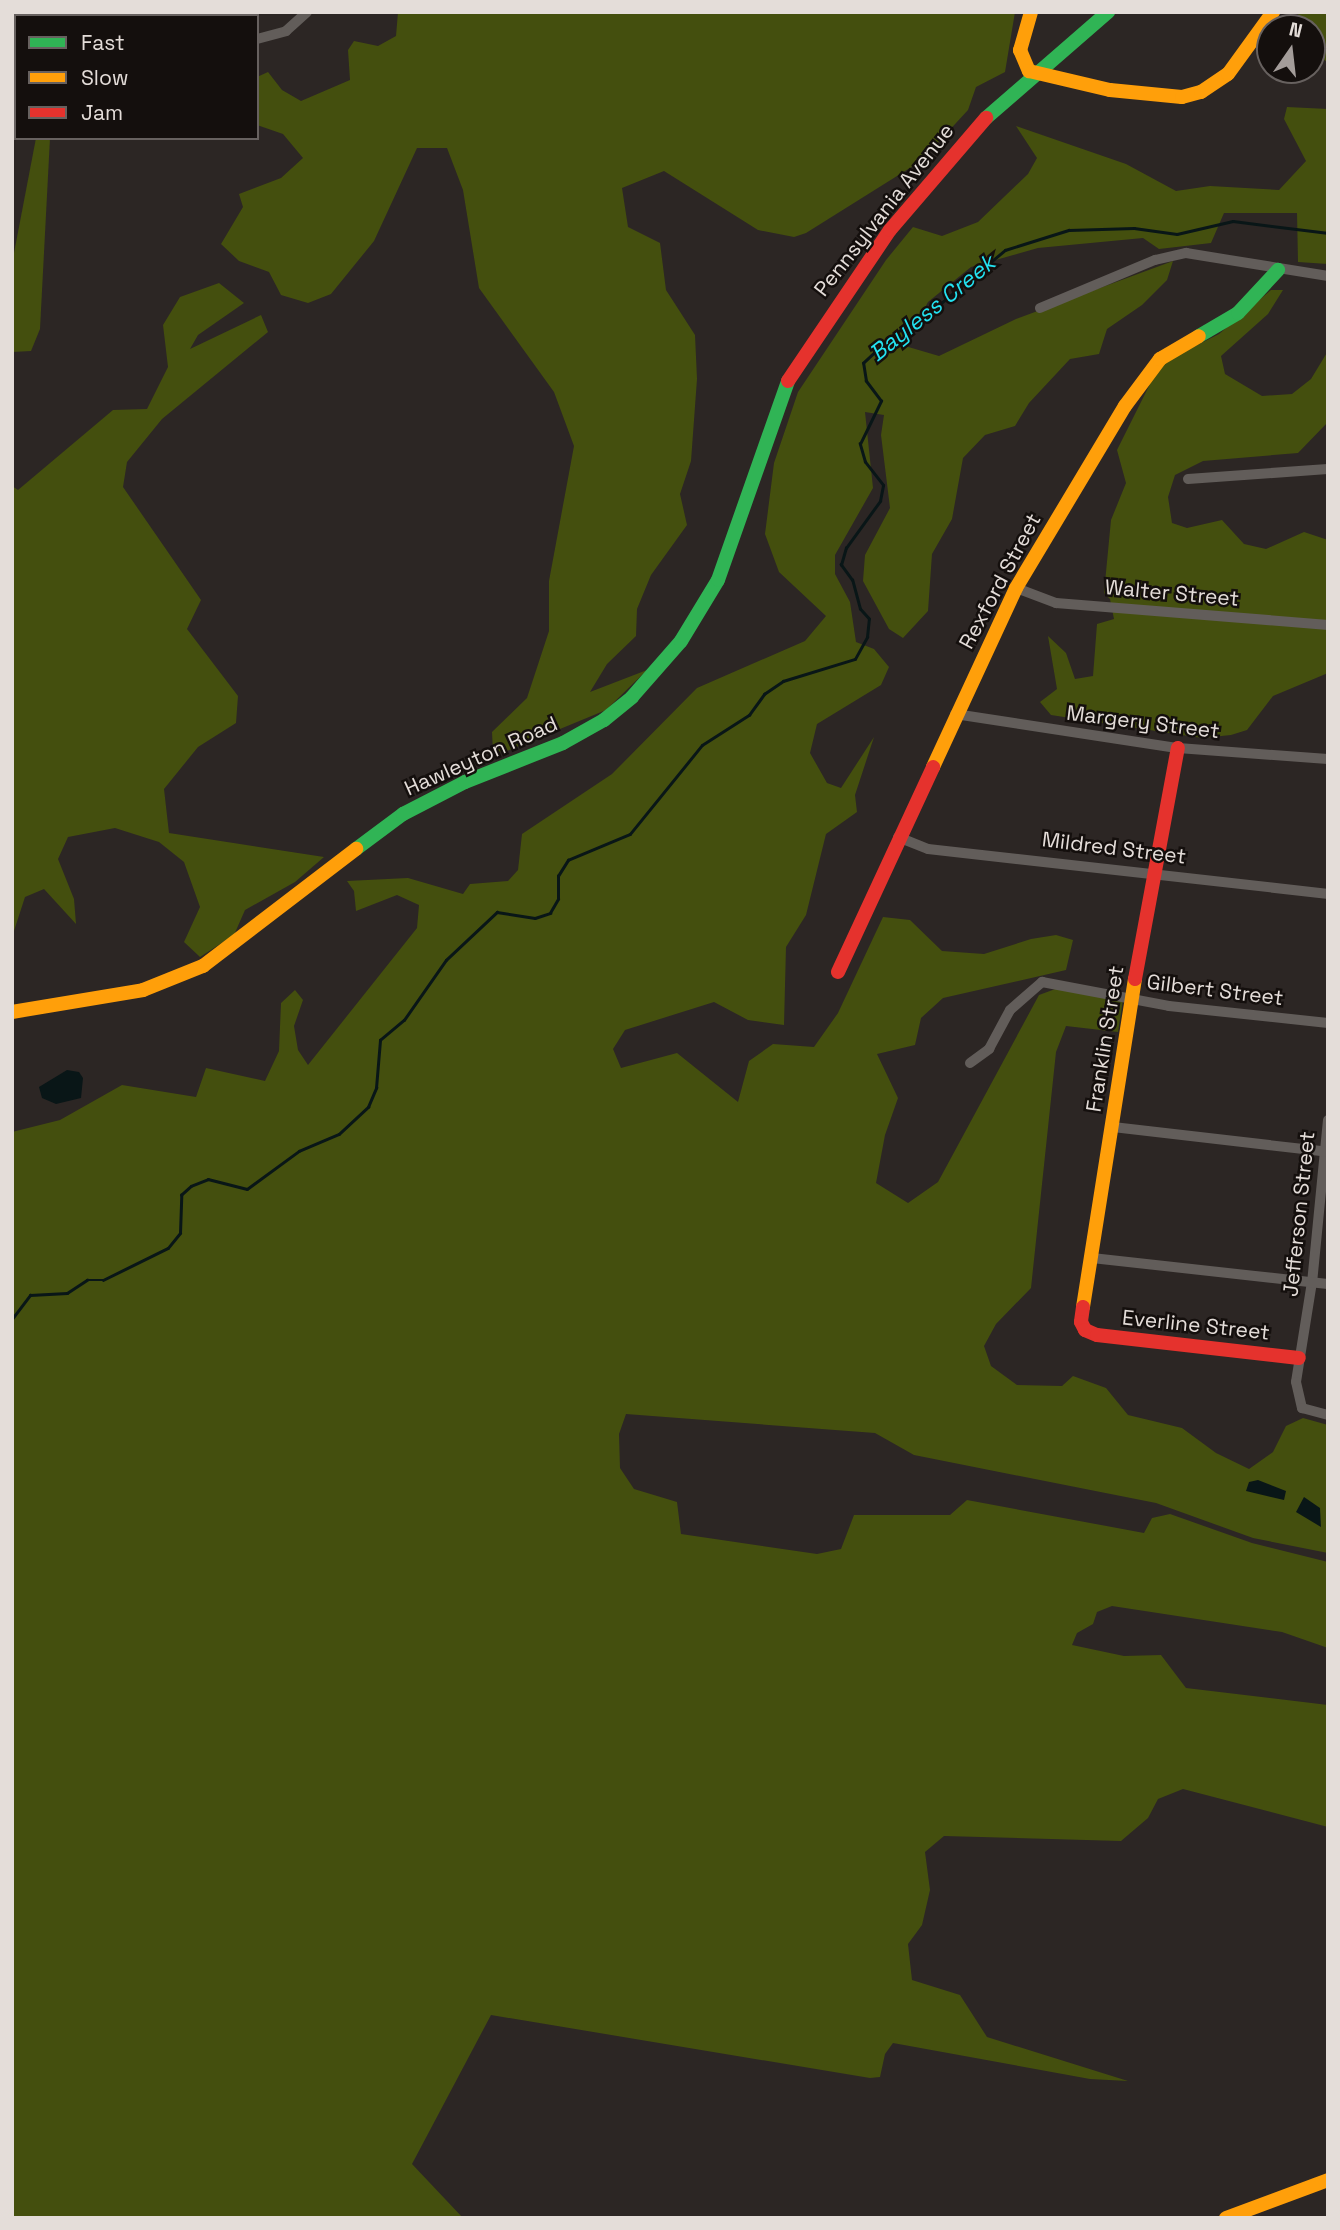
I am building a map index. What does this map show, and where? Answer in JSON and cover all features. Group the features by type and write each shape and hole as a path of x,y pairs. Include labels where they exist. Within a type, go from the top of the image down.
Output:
{"street":[{"path":"259,38 286,31 307,12"},
{"path":"1031,12 1020,50 1021,62 1033,74 1110,90 1182,97 1201,92 1228,75 1273,12"},
{"name":"Pennsylvania Avenue","path":"753,478 780,395 818,331 934,173 1033,74 1108,12"},
{"path":"1040,309 1155,260 1186,253 1278,271 1328,276"},
{"name":"Rexford Street","path":"838,972 898,837 1016,588 1143,380 1168,354 1238,313 1278,271"},
{"path":"1188,479 1328,469"},
{"name":"Hawleyton Road","path":"12,1012 143,990 203,966 403,814 465,782 563,743 604,720 649,681 695,622 727,562 753,478"},
{"name":"Walter Street","path":"1016,588 1056,603 1328,625"},
{"name":"Margery Street","path":"956,713 1178,748 1328,759"},
{"name":"Franklin Street","path":"1090,1332 1082,1326 1081,1308 1092,1258 1178,748"},
{"name":"Mildred Street","path":"898,837 928,849 1155,872 1328,894"},
{"name":"Gilbert Street","path":"970,1063 989,1049 1010,1010 1042,982 1135,999 1328,1023"},
{"name":"Jefferson Street","path":"1328,1120 1312,1282 1299,1358 1299,1404 1328,1415"},
{"path":"1113,1128 1326,1152"},
{"path":"1092,1258 1328,1284"},
{"name":"Everline Street","path":"1090,1332 1299,1358"},
{"path":"1226,2218 1328,2180"}],"green space":[{"path":"398,12 1015,12 1005,72 976,87 968,110 921,161 806,233 794,237 758,230 664,171 622,188 628,227 660,243 666,290 695,335 697,379 691,461 680,494 687,525 651,575 637,609 636,636 607,664 590,692 647,670 606,710 507,751 493,752 492,732 527,698 549,631 549,581 574,446 554,392 479,288 463,190 447,148 417,148 374,241 331,294 308,303 281,295 269,272 239,261 221,244 243,207 239,194 281,178 303,158 283,134 259,126 259,76 268,72 282,90 301,101 350,80 348,50 354,41 378,46 396,36"},
{"path":"1328,12 1328,62 1326,14 1298,14"},
{"path":"1287,107 1328,109 1328,264 1298,262 1297,213 1224,213 1211,243 1159,249 1143,238 1038,248 971,267 928,302 905,346 939,356 1016,319 1173,261 1167,280 1142,305 1107,329 1099,354 1070,359 1029,403 1015,426 985,435 963,458 952,519 932,554 928,611 903,638 889,629 863,581 865,555 890,508 881,435 884,415 865,412 873,488 835,555 835,574 850,602 856,642 874,649 889,667 881,685 817,724 810,753 827,783 841,788 874,737 855,795 857,812 826,834 806,915 786,947 784,1025 748,1020 714,1002 625,1030 613,1049 621,1068 677,1053 738,1102 749,1061 773,1044 814,1047 838,1013 883,917 910,920 942,951 984,954 1031,939 1056,935 1073,940 1066,970 943,998 921,1018 915,1045 877,1054 898,1098 885,1135 876,1183 908,1203 938,1182 1039,995 1058,988 1123,1000 1118,1032 1066,1026 1056,1052 1031,1288 996,1324 984,1346 991,1366 1017,1385 1062,1386 1073,1376 1106,1388 1128,1415 1182,1428 1216,1453 1249,1469 1273,1452 1286,1426 1303,1418 1328,1425 1328,1553 1253,1538 1156,1503 914,1455 875,1433 626,1414 619,1434 620,1468 634,1489 677,1502 681,1534 817,1554 841,1549 854,1515 950,1515 967,1500 1144,1533 1152,1518 1170,1514 1252,1543 1328,1562 1328,1648 1282,1632 1112,1606 1097,1612 1093,1624 1077,1633 1072,1645 1124,1656 1161,1655 1186,1688 1328,1705 1328,1827 1183,1789 1158,1799 1148,1818 1121,1841 944,1836 925,1852 930,1890 922,1925 908,1944 912,1980 960,1995 987,2037 1128,2081 1090,2079 893,2043 885,2054 880,2077 870,2078 491,2015 412,2164 463,2218 12,2218 12,1132 60,1120 122,1085 196,1097 206,1068 265,1081 279,1051 281,1003 295,990 303,1000 294,1026 298,1050 308,1065 417,928 419,905 397,895 356,911 354,891 347,881 408,878 463,894 470,884 508,881 518,870 522,834 612,774 697,688 805,641 826,616 779,572 765,534 774,463 798,392 886,260 913,227 942,236 978,222 1028,174 1037,158 1016,126 1126,164 1176,191 1210,186 1279,190 1306,161 1284,119"},
{"path":"36,140 50,140 40,329 31,351 12,352 14,253"},
{"path":"219,283 244,303 198,335 190,349 261,315 268,332 162,419 127,462 123,487 201,600 187,629 238,696 236,723 198,747 164,789 169,833 324,857 295,882 245,910 234,935 200,957 184,942 200,907 184,862 159,842 115,828 68,837 58,859 74,899 76,924 44,889 25,897 14,931 12,486 18,490 113,410 147,409 168,367 163,325 180,297"},
{"path":"1271,290 1283,290 1268,314 1221,356 1225,374 1262,396 1292,394 1311,379 1328,351 1328,422 1298,453 1203,461 1175,475 1168,497 1172,523 1187,528 1222,520 1244,544 1266,549 1304,532 1328,540 1328,673 1273,696 1247,730 1231,735 1202,738 1051,715 1040,702 1057,689 1048,636 1066,653 1075,679 1093,676 1097,624 1114,619 1110,599 1104,593 1111,520 1126,483 1117,450 1153,378 1168,360 1219,334"}],"shaded area":[{"path":"67,1070 79,1072 83,1078 81,1098 56,1104 42,1098 39,1087"},
{"path":"1258,1480 1286,1491 1284,1500 1246,1491 1249,1482"},
{"path":"1304,1497 1320,1508 1321,1527 1296,1512"}],"waterway":[{"name":"Bayless Creek","path":"12,1319 30,1295 67,1293 87,1280 103,1280 168,1248 180,1233 181,1195 191,1186 208,1179 247,1189 299,1151 339,1134 368,1107 376,1088 380,1040 404,1020 446,960 497,912 535,918 550,913 558,899 558,876 568,860 630,834 702,745 749,715 764,694 783,681 855,659 867,637 869,619 860,609 852,580 841,565 846,548 880,501 883,485 865,462 860,444 881,401 866,381 863,363 894,334 934,309 1005,250 1069,230 1134,228 1177,234 1233,221 1328,233"}],"traffic: fast":[{"path":"986,118 1108,12"},
{"path":"1199,336 1238,313 1278,270"},
{"path":"356,849 403,814 465,782 563,743 604,720 632,697 681,641 718,580 788,381"}],"traffic: slow":[{"path":"1031,12 1020,50 1029,71 1110,90 1182,97 1201,92 1228,74 1273,12"},
{"path":"933,767 1016,588 1125,406 1160,359 1199,336"},
{"path":"12,1012 143,990 203,966 356,849"},
{"path":"1083,1307 1135,979"},
{"path":"1226,2218 1328,2180"}],"traffic: jam":[{"path":"788,381 890,230 986,118"},
{"path":"1135,979 1178,748"},
{"path":"838,972 933,767"},
{"path":"1083,1307 1081,1322 1085,1330 1097,1335 1299,1358"}]}
